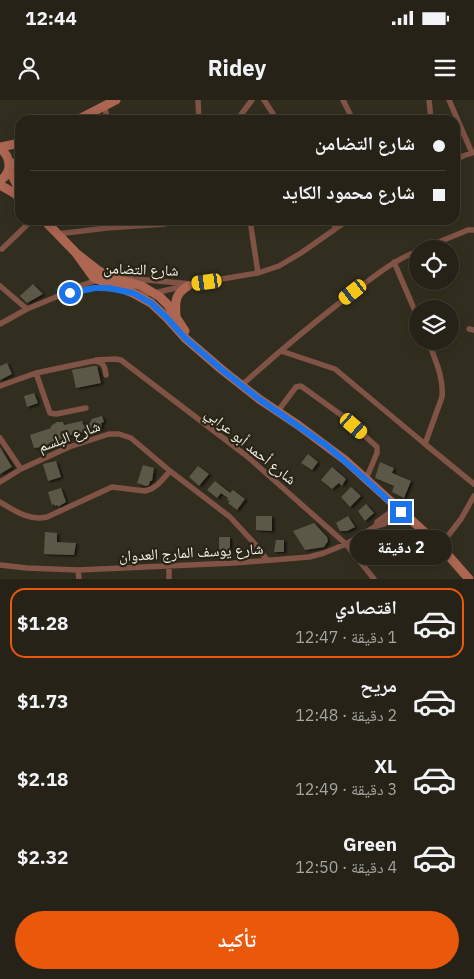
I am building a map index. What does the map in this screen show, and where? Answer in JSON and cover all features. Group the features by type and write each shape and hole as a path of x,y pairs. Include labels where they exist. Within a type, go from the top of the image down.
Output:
{"street":[{"path":"87,115 116,100"},
{"path":"198,100 199,115"},
{"path":"241,115 252,100"},
{"path":"264,100 274,115"},
{"path":"343,100 350,115"},
{"path":"429,100 430,115"},
{"path":"449,100 456,115"},
{"path":"104,106 107,115"},
{"path":"460,124 473,153 460,158"},
{"path":"0,147 15,144"},
{"path":"0,147 5,152 15,180"},
{"path":"15,164 0,183 15,194"},
{"path":"2,249 27,225"},
{"path":"49,225 76,253 99,271 113,278 137,284 154,293 168,305 189,340"},
{"path":"57,234 150,225"},
{"path":"251,225 258,272"},
{"name":"شارع التضامن","path":"62,294 101,288 133,293 154,293 258,272 278,266 301,253 340,225"},
{"path":"444,240 468,230 474,230"},
{"path":"76,253 96,280 133,293 157,308 185,338 242,385 327,446 440,546 469,579"},
{"path":"242,385 370,279 394,262 409,255"},
{"path":"394,262 410,300"},
{"name":"شارع التضامن","path":"0,324 70,289 96,280 113,278 190,285"},
{"path":"176,318 176,298 181,290 190,285"},
{"path":"0,286 27,309"},
{"path":"425,444 442,398 443,390 440,374 431,350"},
{"path":"281,351 335,370 474,484"},
{"path":"96,360 102,362 105,366 106,375"},
{"name":"شارع أحمد أبو عرابي","path":"0,386 36,373 96,360 121,360 248,457 346,544 374,579"},
{"path":"36,373 50,413 56,414 86,408"},
{"path":"278,411 296,387 301,386 344,418 377,447 377,453 366,479"},
{"name":"شارع البلسم","path":"0,482 21,469 69,447 115,434 131,438 230,517 251,539 267,560"},
{"path":"0,438 21,469"},
{"path":"0,502 22,515 40,519 112,487 150,490 170,471"},
{"path":"440,546 462,519 474,496"},
{"name":"شارع يوسف المارج العدوان","path":"0,565 35,569 78,570 309,557 346,544 399,510"},
{"path":"168,566 169,579"},
{"path":"78,570 79,579"}],"building":[{"path":"33,284 43,294 27,303 20,296"},
{"path":"7,363 12,374 0,380 0,366"},
{"path":"97,366 101,383 76,388 72,370"},
{"path":"34,393 38,403 27,407 24,396"},
{"path":"102,416 104,422 101,423 102,428 67,436 68,438 48,444 49,446 34,448 30,435 51,428 57,422 63,422 64,425 82,421 83,425 90,423 92,419"},
{"path":"0,447 12,467 0,474"},
{"path":"308,454 318,462 312,470 301,463"},
{"path":"56,461 61,477 48,481 43,464"},
{"path":"380,462 394,468 392,473 411,481 404,498 392,492 394,486 375,478"},
{"path":"143,465 154,468 152,481 146,486 137,483"},
{"path":"198,466 209,474 199,486 189,477"},
{"path":"332,467 346,479 342,486 339,483 332,489 321,480"},
{"path":"215,481 230,493 233,490 245,499 237,510 228,503 230,501 227,500 228,498 221,493 217,498 207,490"},
{"path":"351,487 361,496 350,507 341,497"},
{"path":"61,488 66,502 58,507 58,505 52,505 48,492"},
{"path":"366,504 374,513 365,521 358,511"},
{"path":"256,516 272,516 272,531 256,530"},
{"path":"348,516 355,527 347,531 340,531 336,523"},
{"path":"314,523 327,537 328,541 324,547 305,550 293,531"},
{"path":"45,532 57,533 57,542 76,543 74,555 44,554"},
{"path":"219,537 230,537 230,552 227,552 227,555 219,555"},
{"path":"276,540 284,540 284,552 274,552"}],"route":[{"path":"70,293 95,288 108,288 133,293 151,303 185,338 221,369 259,399 327,446 401,512"}]}
